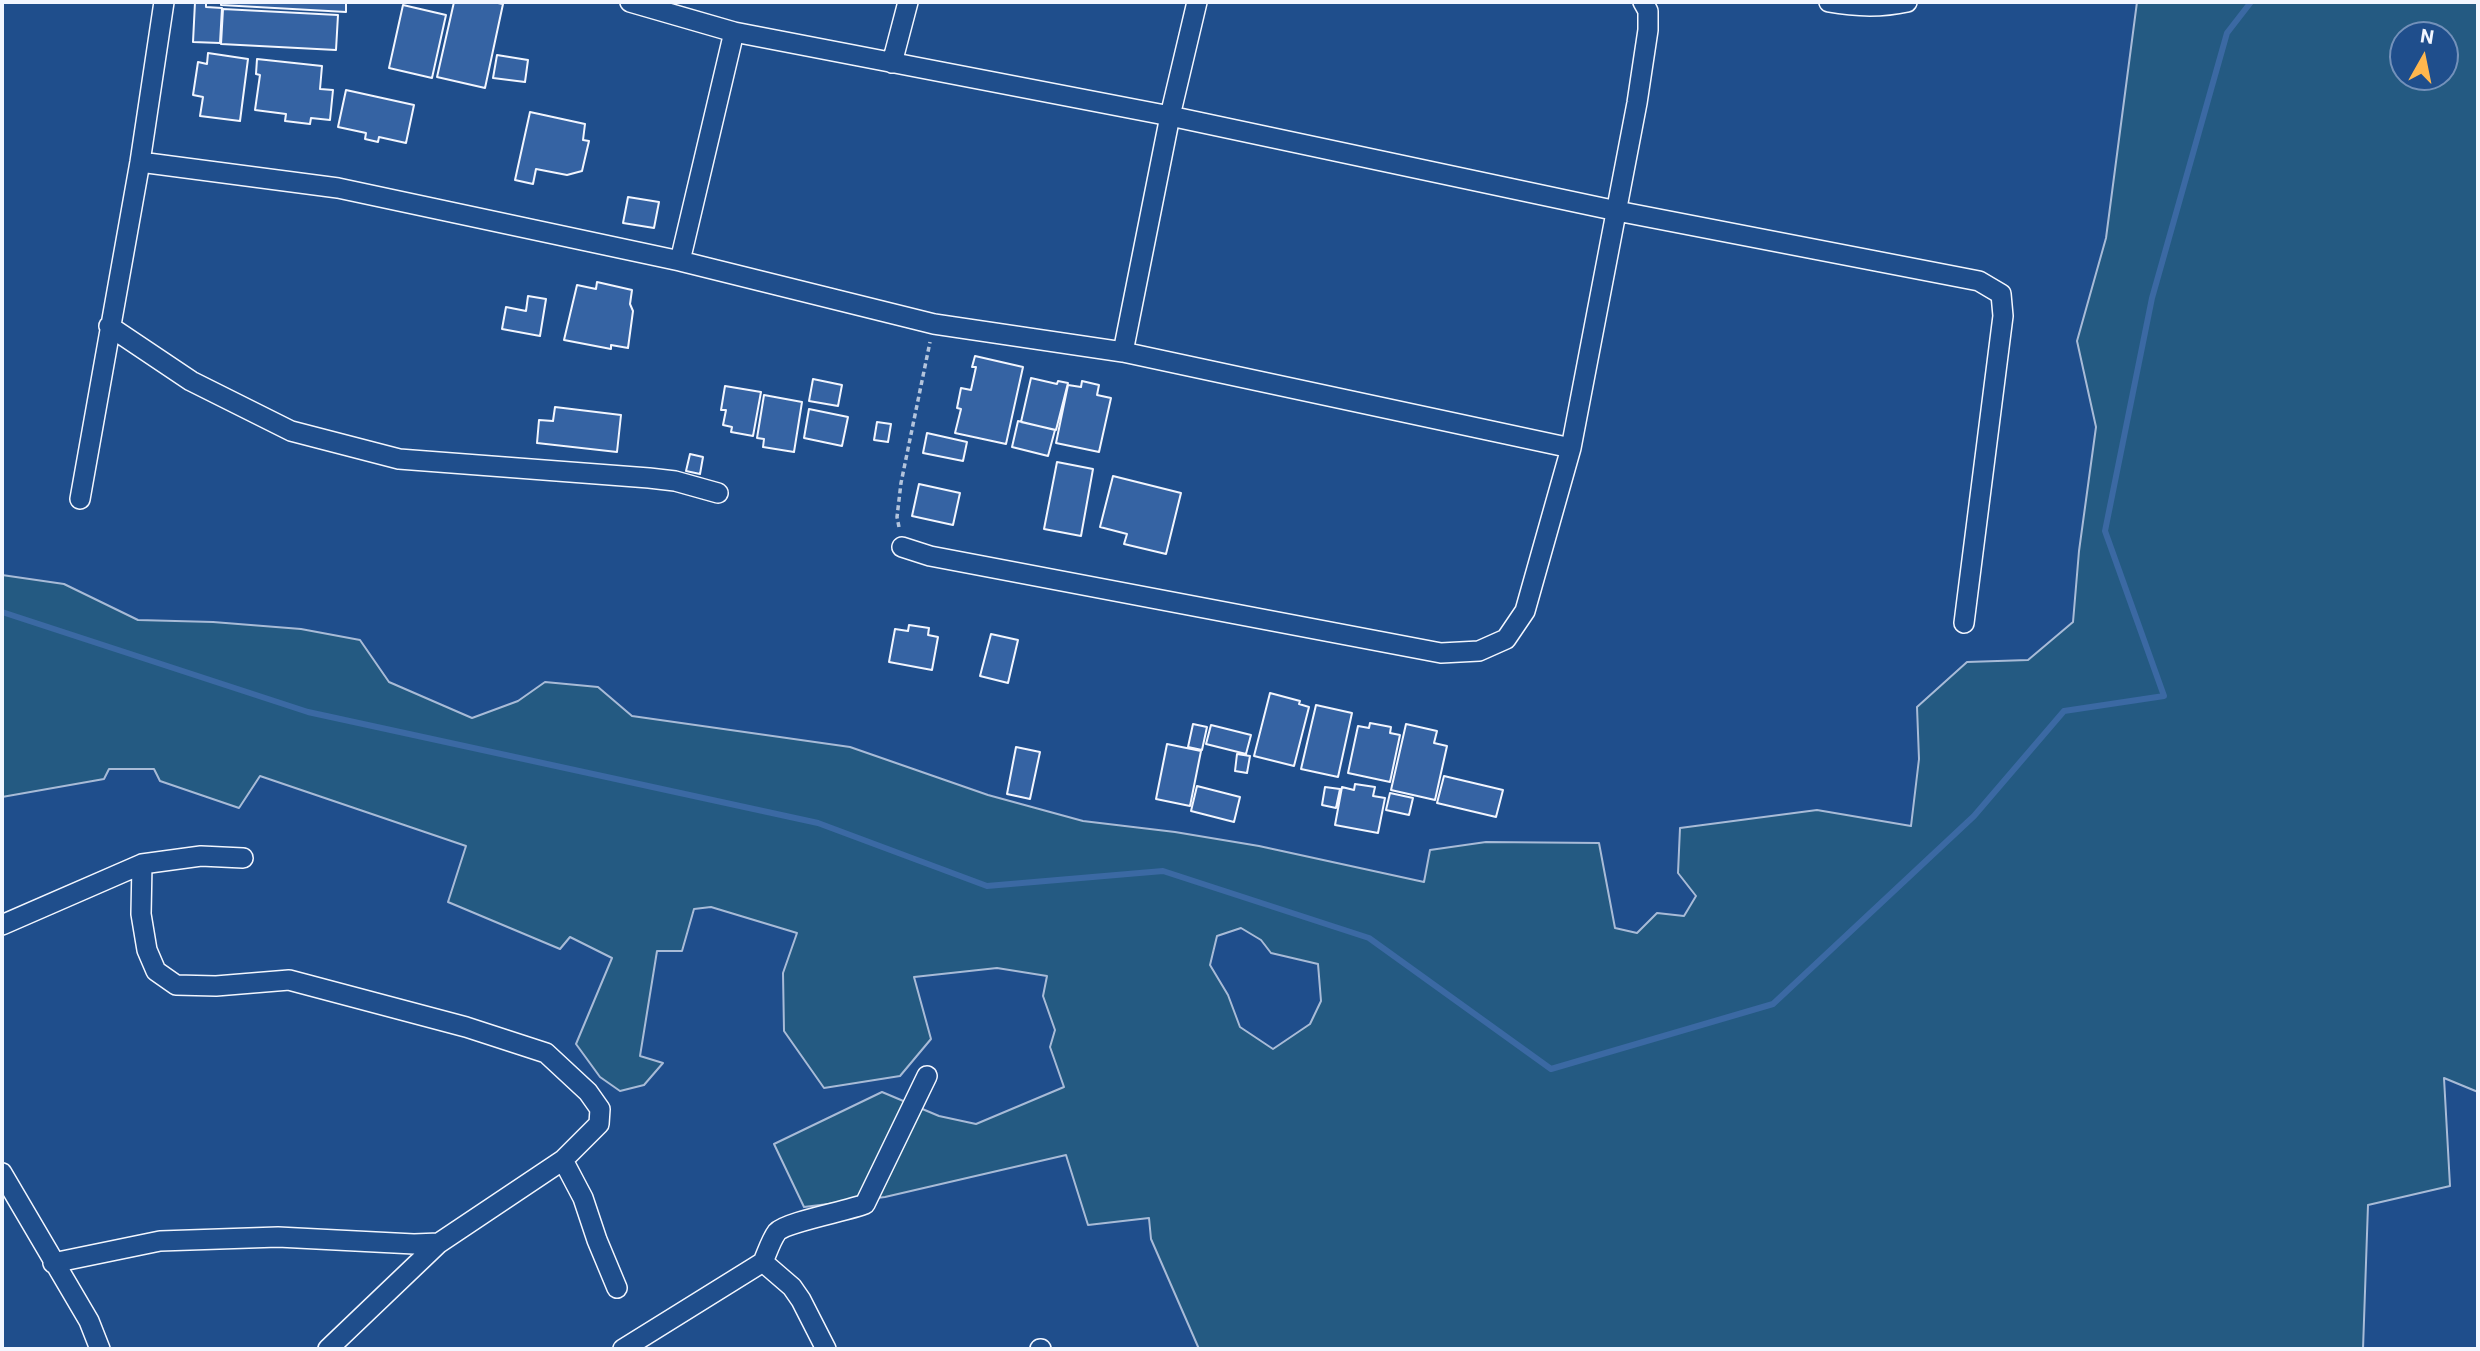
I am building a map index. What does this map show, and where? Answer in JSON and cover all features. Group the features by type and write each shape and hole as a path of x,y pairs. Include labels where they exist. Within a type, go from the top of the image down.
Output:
{"street":[{"path":"80,499 140,162 164,2"},
{"path":"630,2 734,32 1170,116 1616,211 1979,281 2001,294 2003,316 1964,622"},
{"path":"892,63 908,2"},
{"path":"1123,352 1170,116 1197,2"},
{"path":"902,547 930,556 1441,653 1479,651 1506,639 1525,611 1571,448 1648,30 1648,11 1643,2"},
{"path":"1829,2 1858,7 1889,6 1907,2"},
{"path":"680,261 734,32"},
{"path":"140,162 338,188 680,261 933,324 1123,352 1571,448"},
{"path":"109,326 191,381 291,431 399,459 649,478 675,481 718,493"},
{"path":"2,925 142,864 201,856 243,858"},
{"path":"142,864 141,914 147,950 156,971 176,985 216,986 289,980 466,1027 546,1053 588,1092 600,1109 599,1124 563,1160 439,1244 327,1349"},
{"path":"624,1349 763,1262 778,1231 790,1225 849,1211 865,1204 927,1076"},
{"path":"563,1160 592,1218 597,1240 617,1288"},
{"path":"2,1173 89,1321 100,1349"},
{"path":"53,1263 160,1241 278,1237 439,1244"},
{"path":"763,1262 792,1287 827,1349"}],"path":[{"path":"902,547 897,517 900,494 933,324"}],"shaded area":[{"path":"2137,2 2478,2 2478,1092 2444,1078 2450,1186 2368,1205 2363,1349 1199,1349 1151,1239 1149,1218 1088,1225 1066,1155 885,1197 804,1207 774,1144 882,1092 939,1116 976,1124 1064,1087 1050,1047 1055,1030 1043,996 1047,976 997,968 914,977 931,1039 900,1076 824,1088 784,1031 783,973 797,933 711,907 694,909 682,951 657,951 640,1056 663,1063 644,1085 620,1091 600,1077 576,1044 612,958 570,937 560,949 448,902 466,846 260,776 239,808 160,781 154,769 109,769 104,779 2,797 2,575 64,584 138,620 213,622 301,629 360,640 389,682 472,718 518,701 545,682 598,687 632,716 850,747 988,795 1083,821 1259,846 1424,882 1430,850 1486,842 1599,843 1615,928 1637,933 1657,913 1684,916 1696,896 1678,873 1680,828 1817,810 1911,826 1919,759 1917,707 1967,662 2028,660 2073,622 2079,551 2096,427 2077,341 2106,238","holes":["1241,928 1261,940 1271,953 1318,964 1321,1001 1310,1024 1273,1049 1240,1027 1228,995 1210,965 1217,936"]}],"building":[{"path":"195,2 206,2 206,7 222,8 220,43 193,42"},
{"path":"221,2 346,2 346,12 221,5"},
{"path":"454,2 503,4 485,88 437,77"},
{"path":"403,5 446,15 432,78 389,68"},
{"path":"223,9 338,15 336,50 221,44"},
{"path":"208,53 248,59 240,121 200,116 203,97 193,95 198,62 207,64"},
{"path":"497,55 528,60 525,82 493,78"},
{"path":"257,59 322,66 320,89 333,90 330,120 311,118 310,124 285,121 286,114 255,110 260,75 256,74"},
{"path":"346,90 414,105 406,143 379,137 378,142 365,139 366,133 338,127"},
{"path":"530,112 585,124 583,140 589,141 582,171 567,175 536,169 533,184 515,180"},
{"path":"628,197 659,202 654,228 623,223"},
{"path":"597,282 632,290 630,304 633,311 628,348 611,345 611,349 564,340 577,285 596,289"},
{"path":"528,296 546,299 540,336 502,329 506,307 526,311"},
{"path":"975,356 1023,367 1006,444 955,433 961,409 957,408 961,388 971,390 976,367 972,367"},
{"path":"1031,378 1057,384 1058,381 1068,383 1056,430 1021,422"},
{"path":"813,379 842,385 838,406 809,401"},
{"path":"1082,381 1099,385 1097,395 1111,398 1099,452 1056,443 1068,385 1081,387"},
{"path":"725,386 761,392 753,436 731,432 732,427 723,425 726,410 721,410"},
{"path":"764,395 802,402 794,452 763,447 764,439 757,438"},
{"path":"555,407 621,415 617,452 537,443 539,420 553,421"},
{"path":"809,409 848,417 842,446 804,438"},
{"path":"1018,421 1055,430 1048,456 1012,447"},
{"path":"877,422 891,424 888,442 874,440"},
{"path":"927,433 967,442 963,461 923,453"},
{"path":"690,454 703,457 700,474 686,471"},
{"path":"1057,462 1093,469 1081,536 1044,529"},
{"path":"1113,476 1181,493 1166,554 1124,544 1127,534 1100,527"},
{"path":"919,484 960,493 953,525 912,516"},
{"path":"909,625 929,628 928,635 938,637 932,670 889,662 895,629 908,631"},
{"path":"991,634 1018,640 1008,683 980,676"},
{"path":"1270,693 1300,701 1299,704 1309,707 1294,766 1254,756"},
{"path":"1316,705 1352,713 1338,777 1301,769"},
{"path":"1370,723 1391,727 1390,733 1400,735 1390,782 1348,773 1358,726 1369,728"},
{"path":"1193,724 1207,727 1202,750 1188,747"},
{"path":"1406,724 1437,731 1434,743 1447,746 1435,800 1391,790"},
{"path":"1211,725 1251,735 1246,754 1206,744"},
{"path":"1167,744 1201,751 1190,806 1156,799"},
{"path":"1016,747 1040,752 1030,799 1007,794"},
{"path":"1237,754 1250,756 1247,773 1235,771"},
{"path":"1444,776 1503,790 1496,817 1437,803"},
{"path":"1355,784 1375,787 1373,796 1385,798 1378,833 1335,825 1342,787 1354,790"},
{"path":"1197,786 1240,797 1234,822 1191,811"},
{"path":"1325,787 1340,789 1336,808 1322,805"},
{"path":"1390,793 1413,798 1409,815 1386,810"}],"waterway":[{"path":"2,612 308,712 818,823 987,886 1163,871 1369,938 1551,1069 1773,1004 1974,816 2064,711 2164,696 2105,531 2152,298 2227,33 2251,2"}]}
